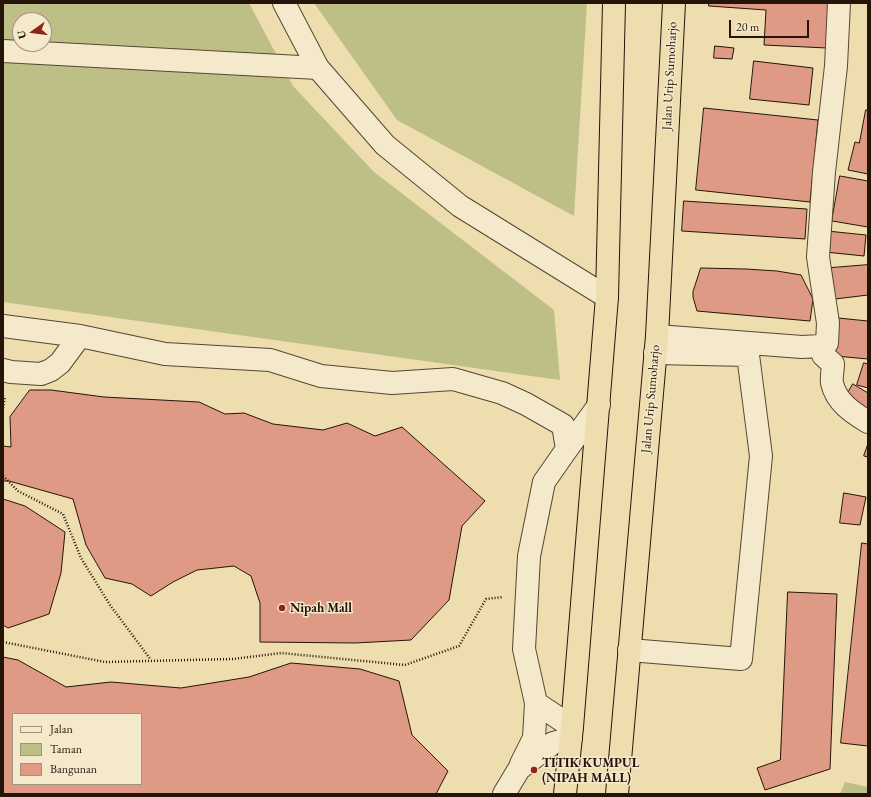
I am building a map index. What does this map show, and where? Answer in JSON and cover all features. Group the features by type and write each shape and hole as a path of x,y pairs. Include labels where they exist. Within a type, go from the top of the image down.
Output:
{"highway":[{"path":"565,794 572,732 608,297 614,3"},
{"name":"Jalan Urip Sumoharjo","path":"617,794 656,345 674,3"}],"street":[{"path":"284,3 318,68 385,145 460,206 608,297"},
{"path":"656,345 802,347 821,346 827,343 828,332 818,257 824,172 836,66 838,3"},
{"path":"3,51 318,68"},
{"path":"3,326 80,336 165,354 270,360 321,376 392,383 453,379 502,393 569,436 595,447"},
{"path":"3,370 10,372 41,374 51,370 60,363 80,336"},
{"path":"629,650 741,659 761,456 748,355 656,345"},
{"path":"821,346 823,355 833,364 832,382 837,395 851,412 868,422"},
{"path":"504,794 534,738 536,703 524,649 529,556 544,482 569,436 599,405"},
{"path":"519,768 553,743 572,732 536,703"}],"path":[{"path":"3,476 18,491 63,514 81,558 110,605 151,660"},
{"path":"3,642 105,662 233,659 281,653 405,665 459,646 486,600 527,594"}],"green space":[{"path":"3,3 249,3 293,86 374,172 554,310 560,380 3,302"},
{"path":"314,3 587,3 574,216 397,120"},
{"path":"845,782 868,787 868,794 840,794"}],"building":[{"path":"709,3 829,3 827,48 764,45 766,10 709,6"},
{"path":"715,46 734,48 732,59 714,58"},
{"path":"754,61 813,68 809,105 750,99"},
{"path":"704,108 818,120 810,202 696,190"},
{"path":"866,110 868,110 868,174 848,170 855,142 859,143"},
{"path":"840,176 868,181 868,227 832,221"},
{"path":"684,201 807,209 805,239 682,231"},
{"path":"827,231 866,235 864,256 825,252"},
{"path":"868,265 868,295 835,299 831,268"},
{"path":"701,268 777,271 801,275 813,299 810,321 697,311 693,292"},
{"path":"838,318 868,321 868,359 835,356"},
{"path":"864,363 868,364 868,388 857,385"},
{"path":"853,384 868,393 868,414 844,400"},
{"name":"Nipah Mall","path":"30,390 51,390 104,397 199,402 225,414 244,413 273,424 323,430 347,423 375,436 402,427 485,501 462,526 449,600 411,640 355,643 260,642 260,603 251,576 234,566 197,570 173,582 151,596 132,584 105,578 86,545 73,499 9,481 3,481 3,446 11,447 10,417"},
{"path":"868,444 868,457 864,456"},
{"path":"844,493 866,497 860,525 840,523"},
{"path":"3,499 25,506 65,532 61,573 49,614 8,628 3,625"},
{"path":"862,543 868,544 868,746 841,743"},
{"path":"788,592 837,594 830,769 765,790 757,768 780,760"},
{"path":"3,657 18,660 66,687 111,682 181,688 249,677 291,663 360,669 399,681 412,735 448,771 436,794 3,794"}],"place":[{"name":"Nipah Mall","path":"282,608"},
{"name":"TITIK KUMPUL (NIPAH MALL)","path":"534,770"}]}
